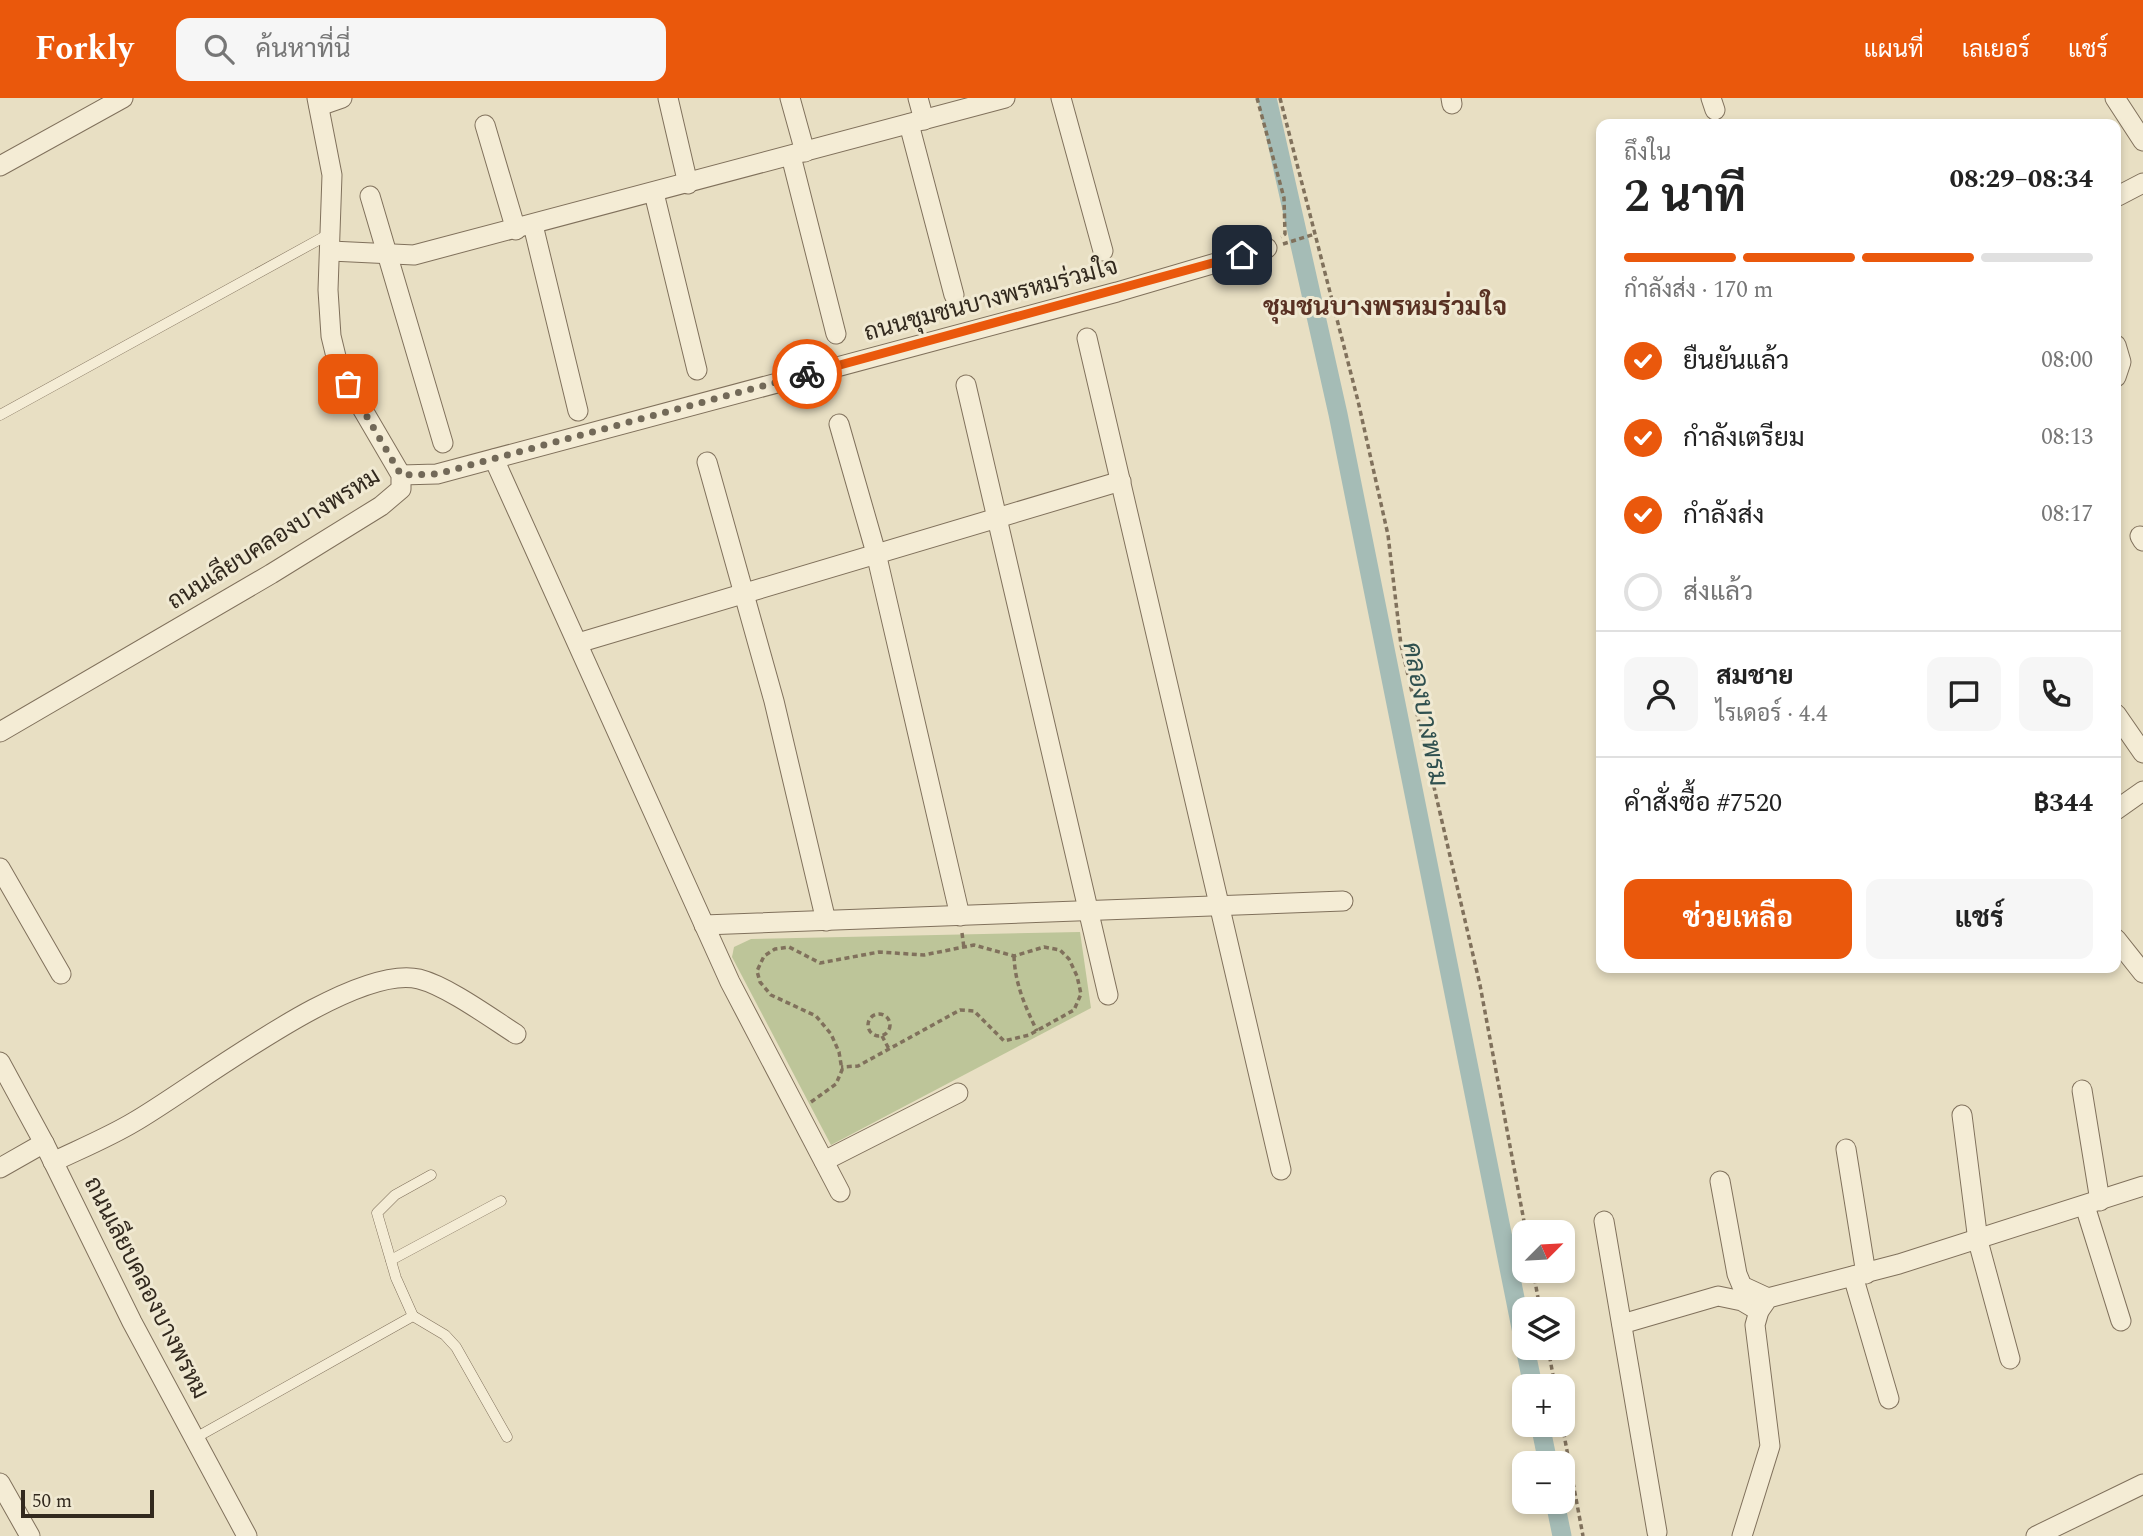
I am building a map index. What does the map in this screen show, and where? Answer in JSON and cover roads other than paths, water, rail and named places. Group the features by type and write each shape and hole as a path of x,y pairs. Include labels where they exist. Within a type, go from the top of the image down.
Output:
{"street":[{"path":"0,166 123,98"},
{"path":"318,102 342,98"},
{"path":"668,98 688,184"},
{"path":"790,98 798,154 836,334"},
{"path":"918,98 916,122 954,295"},
{"path":"331,241 387,254 414,255 524,228 1005,98"},
{"path":"1061,98 1103,251"},
{"path":"2115,98 2143,141"},
{"name":"ถนนเลียบคลองบางพรหม","path":"0,732 271,574 381,506 401,489 401,475 339,369 331,336 328,290 332,175 318,102"},
{"path":"485,125 524,228 578,411"},
{"path":"2121,194 2143,183"},
{"path":"654,193 697,370"},
{"path":"370,196 443,443"},
{"name":"ถนนชุมชนบางพรหมร่วมใจ","path":"401,475 437,474 1117,292 1277,245"},
{"path":"1087,338 1280,1170"},
{"path":"966,385 1108,995"},
{"path":"839,424 876,552 960,916"},
{"path":"494,458 704,925 840,1192"},
{"path":"707,462 774,701 826,921"},
{"path":"578,643 1121,481"},
{"path":"2121,721 2143,753"},
{"path":"2121,806 2143,791"},
{"path":"0,868 61,974"},
{"path":"704,925 1343,901"},
{"path":"2121,945 2143,973"},
{"path":"54,1162 133,1123 322,1005 378,981 392,978 420,979 472,1006 516,1034"},
{"name":"ถนนเลียบคลองบางพรหม","path":"0,1062 54,1162 132,1322 197,1437 247,1536"},
{"path":"2081,1090 2093,1203 2121,1321"},
{"path":"824,1161 958,1093"},
{"path":"1962,1115 1978,1241 2010,1359"},
{"path":"0,1168 44,1143"},
{"path":"1846,1149 1860,1275 1889,1399"},
{"path":"1720,1181 1737,1274 1742,1286 1763,1304"},
{"path":"1622,1324 1718,1296 1763,1304 1978,1241 2143,1186"},
{"path":"1604,1221 1657,1532"},
{"path":"1742,1536 1770,1446 1755,1325 1763,1304"},
{"path":"0,1483 30,1536"},
{"path":"2036,1536 2143,1484"}],"lane":[{"path":"0,415 331,241"},
{"path":"431,1175 395,1195 377,1213 391,1260 414,1316 445,1335 456,1347 507,1437"},
{"path":"391,1260 501,1201"},
{"path":"197,1437 414,1316"}],"waterway":[{"name":"คลองบางพรม","path":"1267,98 1338,414 1515,1297"},
{"name":"คลองบางพรม","path":"1528,1360 1530,1374"},
{"name":"คลองบางพรม","path":"1543,1437 1546,1451"},
{"name":"คลองบางพรม","path":"1557,1514 1562,1536"}],"district":[{"name":"ชุมชนบางพรหมร่วมใจ","path":"1385,307"}]}
